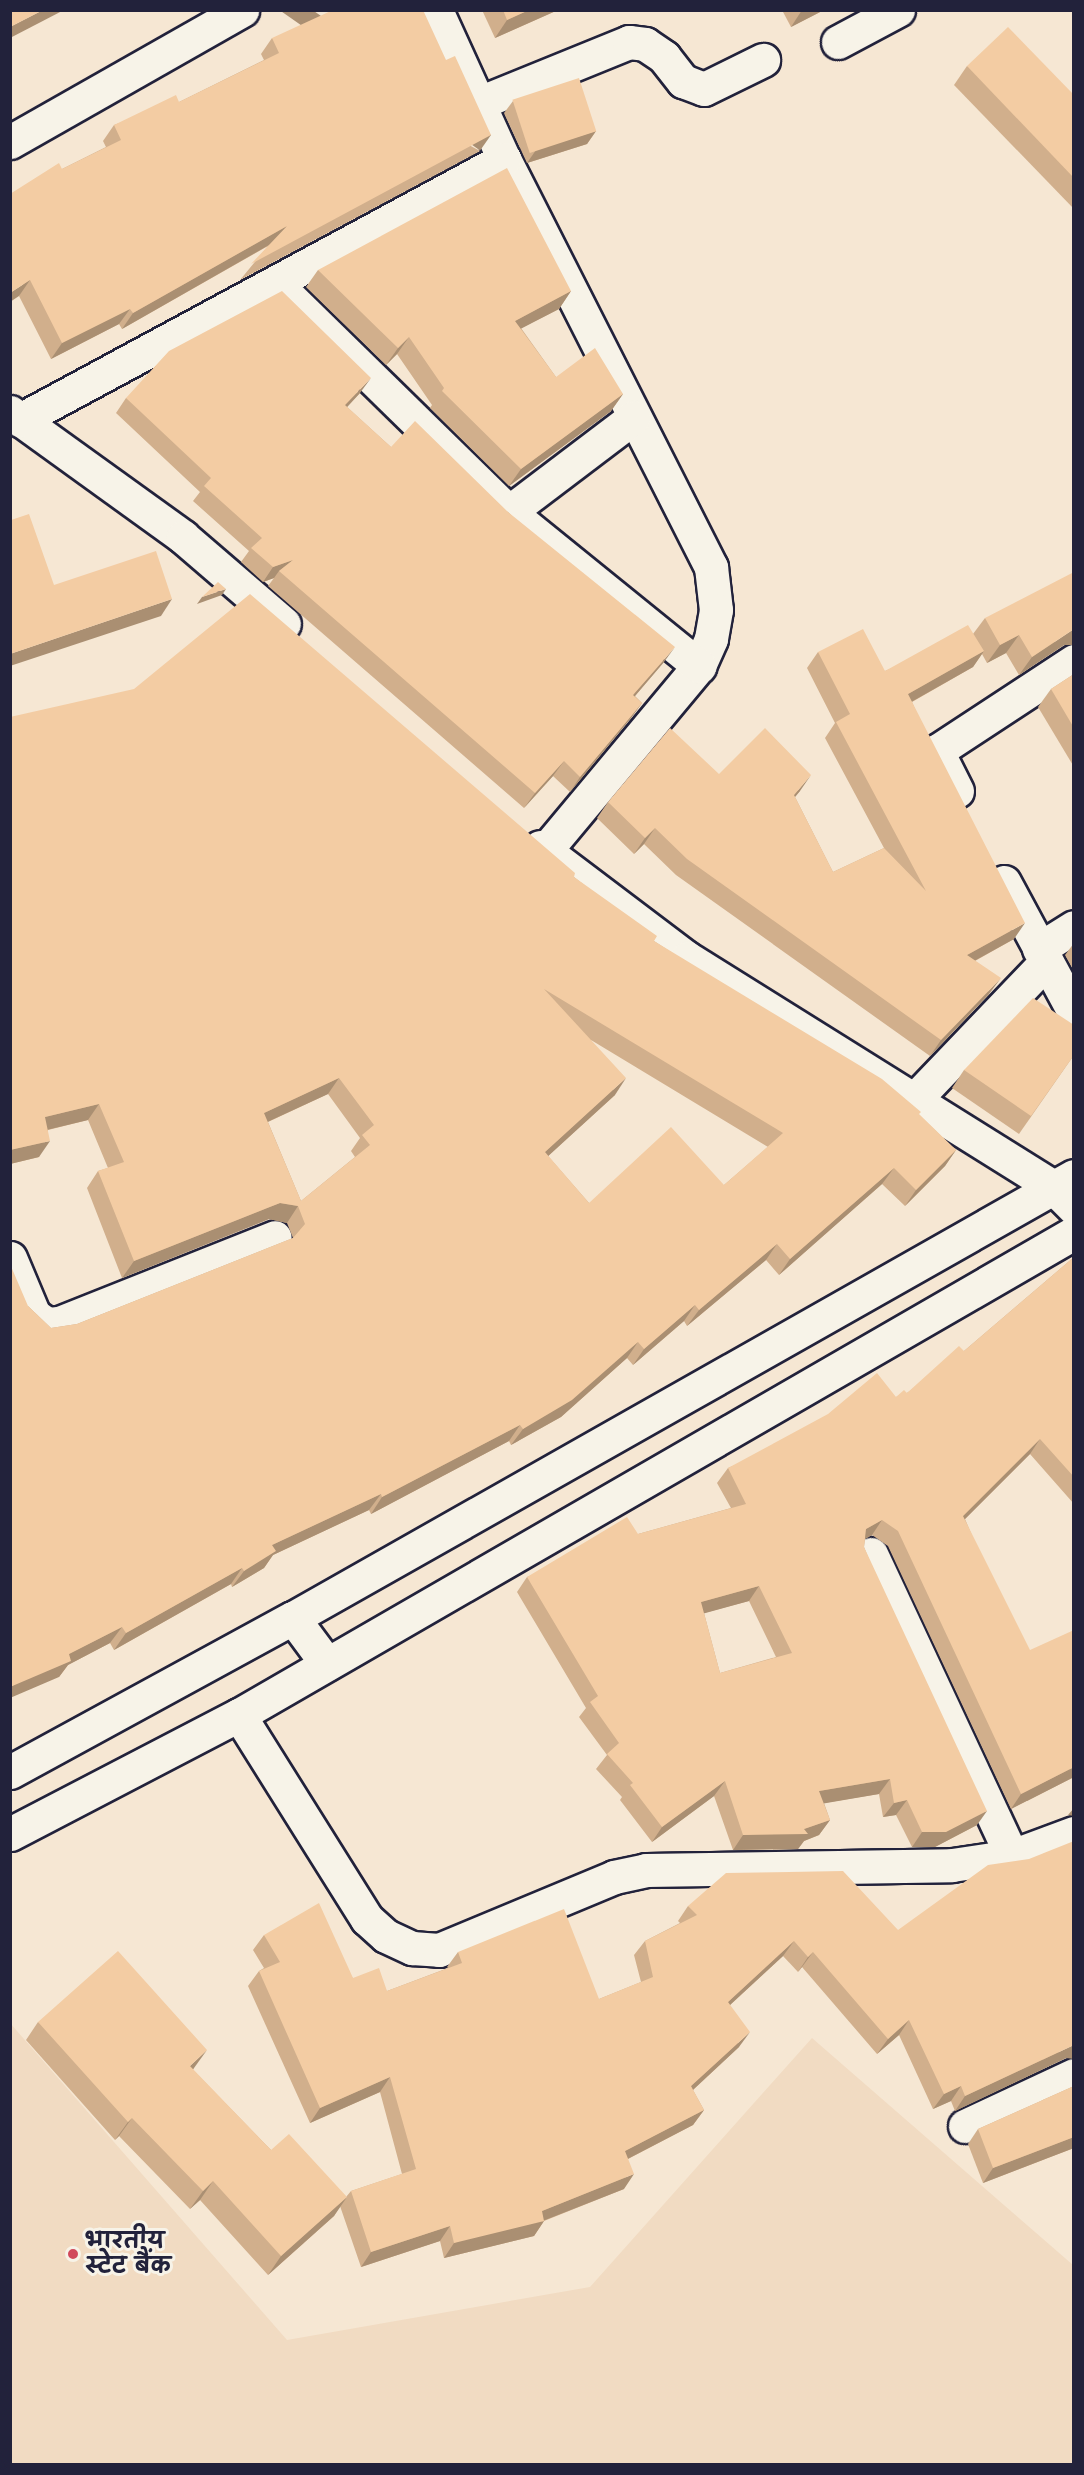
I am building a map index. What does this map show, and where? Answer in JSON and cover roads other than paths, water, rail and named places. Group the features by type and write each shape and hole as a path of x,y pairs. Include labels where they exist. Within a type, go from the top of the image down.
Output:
{"main road":[{"path":"10,142 242,10"},
{"path":"436,10 504,159 711,567 716,610 711,639 699,666 545,851"},
{"path":"838,42 898,10"},
{"path":"478,103 629,42 645,44 664,57 683,81 704,89 763,60"},
{"path":"307,644 183,537 15,416 275,283 504,159"},
{"path":"275,283 509,512 699,666"},
{"path":"509,512 634,417"},
{"path":"969,813 936,751 1074,661"},
{"path":"519,828 545,851 687,958 1067,1190"},
{"path":"990,855 1074,1012"},
{"path":"915,1099 1042,956 1074,927"},
{"path":"10,1772 293,1618 955,1239 1067,1190"},
{"path":"10,1834 239,1715 982,1284 1074,1233"},
{"path":"10,1258 34,1315 47,1324 59,1323 274,1237"},
{"path":"955,1239 982,1284"},
{"path":"871,1554 1012,1856"},
{"path":"293,1618 327,1664"},
{"path":"239,1715 367,1919 386,1936 412,1948 439,1950 615,1877 645,1870 952,1865 1012,1856 1074,1833"},
{"path":"965,2126 1074,2075"}],"place":[{"name":"भारतीय स्टेट बैंक","path":"73,2254"}]}
